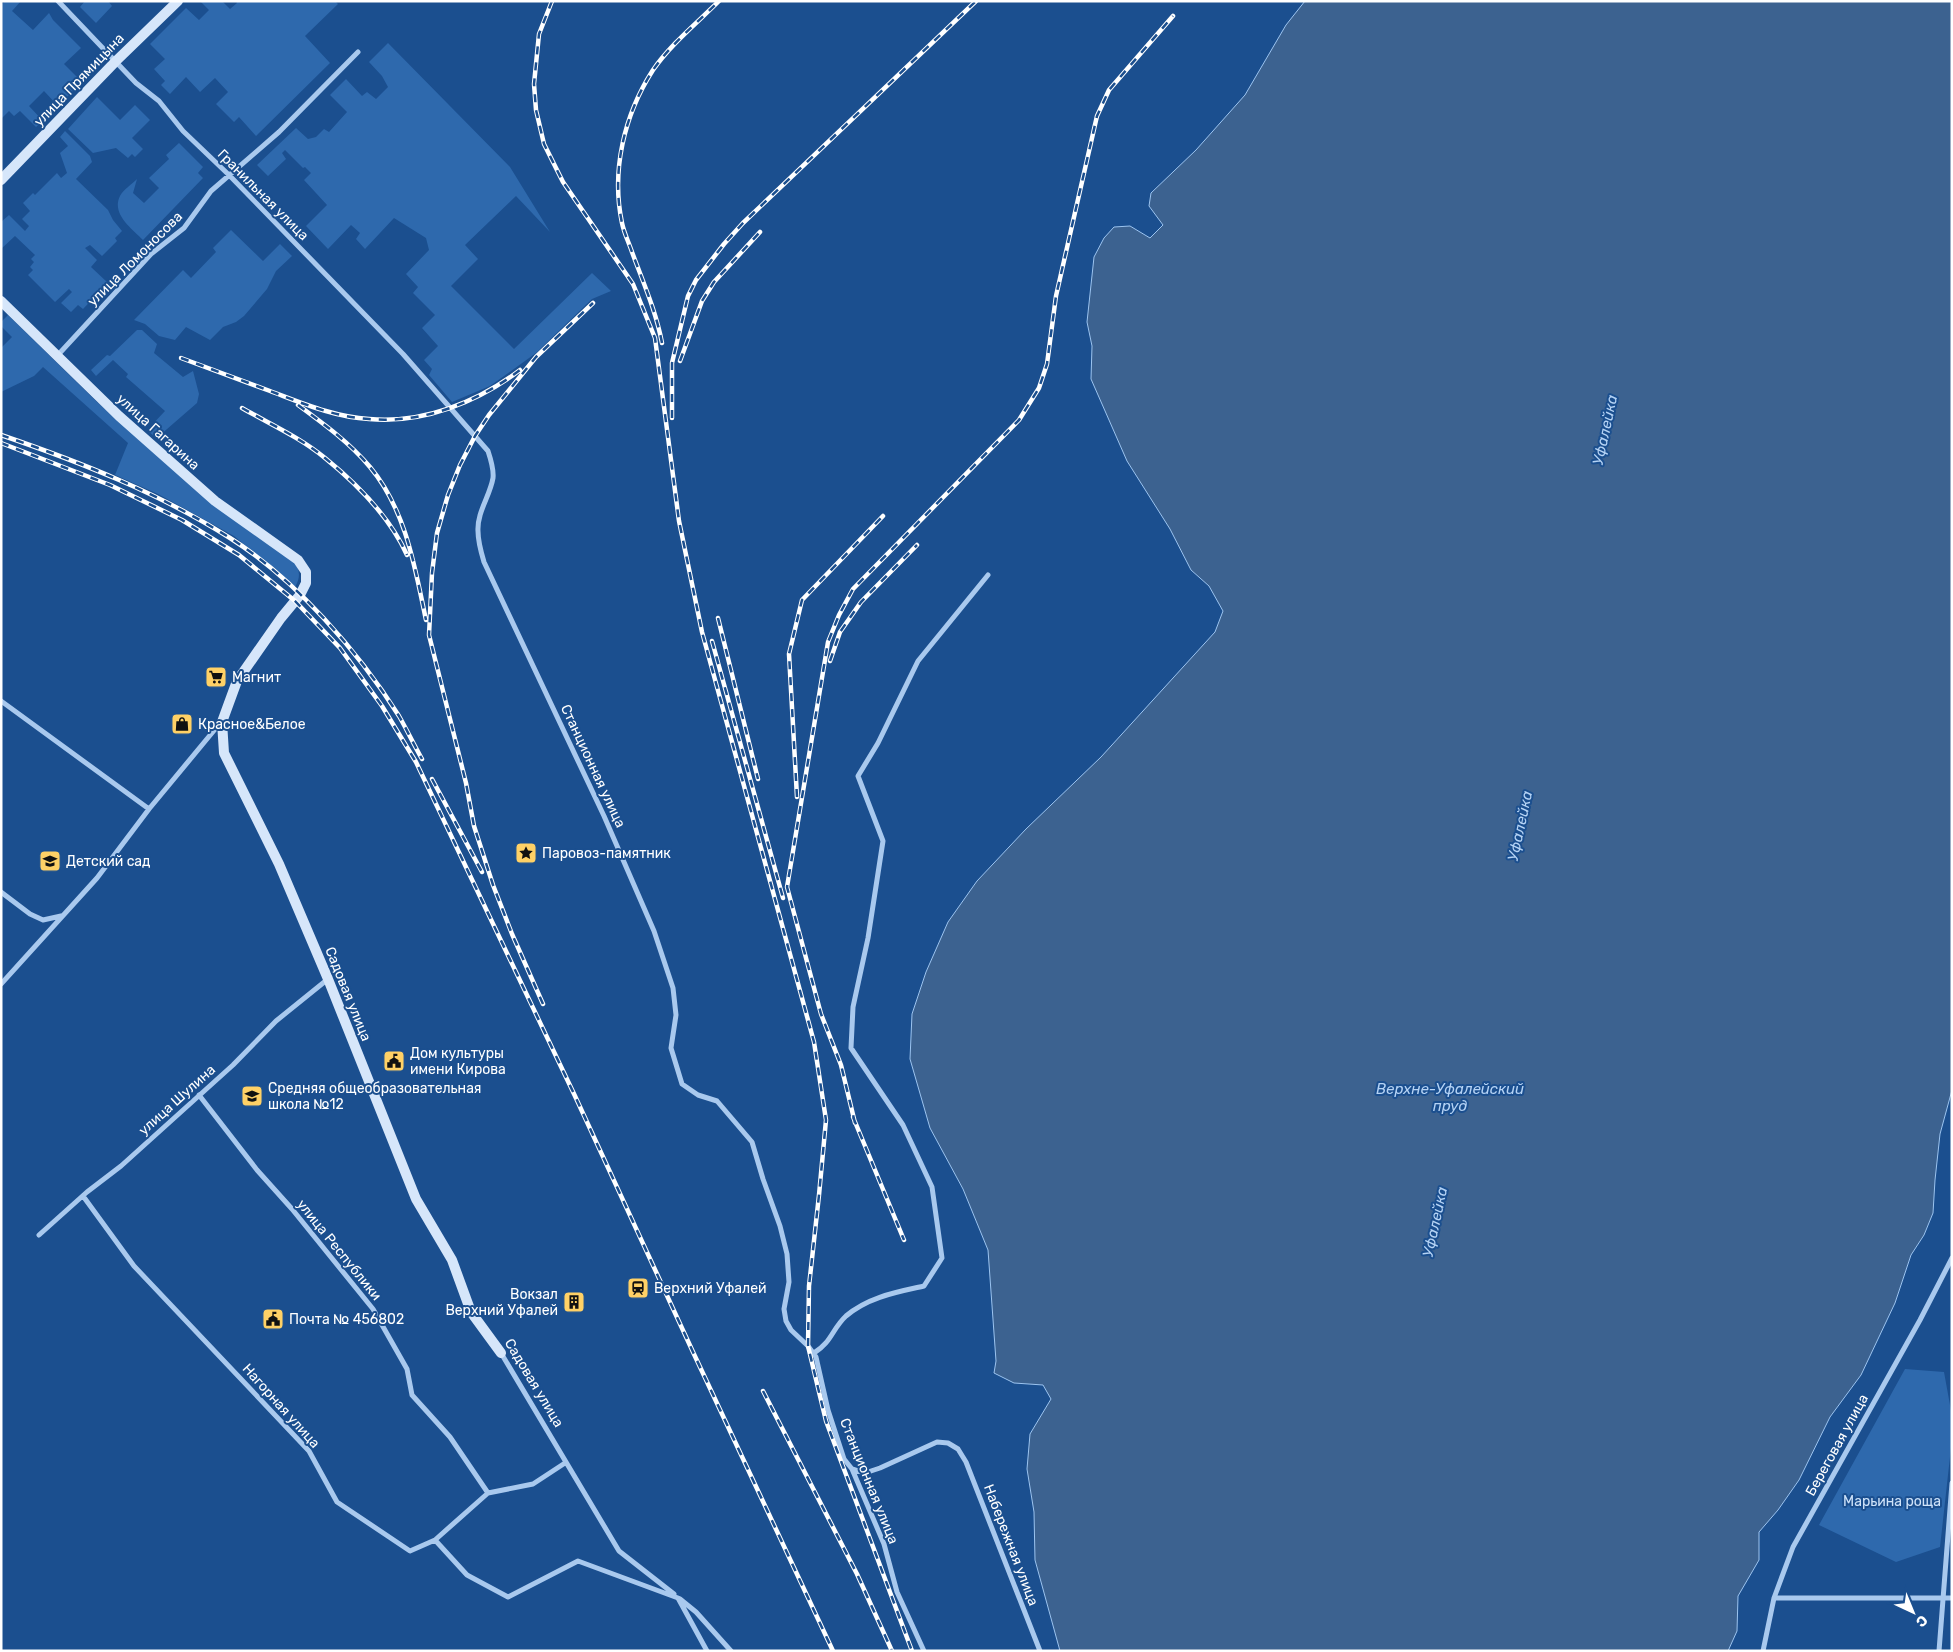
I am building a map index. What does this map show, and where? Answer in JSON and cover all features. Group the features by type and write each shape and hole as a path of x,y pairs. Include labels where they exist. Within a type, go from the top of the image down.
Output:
{"street":[{"name":"Гранильная улица","path":"58,1 136,83 158,101 182,131 229,174 403,354 450,408"},
{"name":"улица Прямицына","path":"1,180 116,61 178,1"},
{"name":"улица Ломоносова","path":"56,356 152,254 184,228 211,191 278,132 358,52"},
{"name":"улица Гагарина","path":"1,301 119,416 215,501 298,560 306,572 306,583 300,595 281,618 237,681 222,722"},
{"name":"Станционная улица","path":"450,408 488,451 492,463 493,478 483,505 477,530 479,547 484,562 600,808 654,930 673,988 676,1015 671,1048 682,1084 698,1095 717,1101 752,1142 788,1254 788,1282 784,1309 786,1321 791,1330 808,1346 816,1357 828,1410 844,1459 852,1469 884,1544 897,1592 924,1651"},
{"path":"814,1354 825,1346 846,1317 875,1298 924,1286 942,1258 932,1187 903,1125 851,1048 853,1007 868,938 883,841 858,776 878,743 918,661 988,575"},
{"path":"1,701 149,809"},
{"path":"1,984 97,878 149,809 222,722"},
{"name":"Садовая улица","path":"222,722 224,753 279,864 328,979 416,1199 452,1260 471,1312 501,1354 619,1550 678,1598"},
{"path":"1,892 30,914 43,920 61,916"},
{"name":"улица Шулина","path":"39,1235 83,1196 121,1166 233,1065 276,1021 328,979"},
{"name":"улица Республики","path":"199,1095 257,1170 292,1209 373,1309 407,1369 412,1395 450,1437 488,1493"},
{"name":"Нагорная улица","path":"83,1196 134,1266 309,1451 337,1502 410,1551 435,1540"},
{"name":"Береговая улица","path":"1763,1651 1774,1598 1793,1547 1920,1320 1952,1258"},
{"name":"Набережная улица","path":"852,1469 866,1473 936,1442 948,1443 958,1449 966,1462 1040,1651"},
{"path":"565,1463 533,1484 488,1493 435,1540 467,1575 508,1598 578,1561 678,1598 696,1612 731,1651"},
{"path":"1939,1651 1952,1483"},
{"path":"678,1598 708,1651"},
{"path":"1774,1598 1952,1598"}],"green space":[{"path":"5,1 21,1 12,11 33,30 49,13 53,20 81,48 64,64 82,82 58,106 44,91 29,106 43,121 36,127 20,111 14,116 9,111 1,119 1,5"},
{"path":"85,1 108,1 112,6 96,23 80,7"},
{"path":"200,1 222,1 230,9 237,3 236,1 335,1 338,4 305,36 330,63 256,136 239,117 234,122 216,104 228,92 215,78 200,92 186,77 170,94 161,85 165,81 154,69 165,59 150,44 186,8 199,20 209,10"},
{"path":"388,43 510,167 550,232 516,196 465,245 478,259 451,286 514,349 592,273 611,291 592,299 536,353 490,386 452,402 429,375 432,369 424,360 438,346 422,328 435,315 413,293 418,287 406,274 429,250 426,238 394,218 365,249 356,239 360,233 351,225 328,249 306,226 327,205 304,180 311,173 305,167 303,168 285,150 282,153 286,159 268,176 257,165 296,128 308,139 316,137 324,129 329,132 347,112 330,95 346,79 362,96 367,92 376,99 388,87 382,76 369,62"},
{"path":"97,97 120,120 135,105 150,120 132,138 143,149 135,157 132,154 128,158 116,148 93,153 68,129"},
{"path":"65,131 90,156 92,162 76,179 108,210 122,231 115,238 117,241 102,256 90,245 85,248 97,260 91,267 108,283 83,309 78,305 71,312 61,303 72,292 69,289 55,302 28,275 33,270 30,267 34,262 31,259 35,255 15,236 1,249 1,222 9,215 25,231 29,226 22,219 30,211 23,203 33,193 35,195 57,173 61,178 67,173 60,153 68,146 60,137"},
{"path":"179,143 203,167 198,173 203,178 143,240 120,215 118,203 120,196 137,179 133,193 144,203 159,188 149,178 169,159 166,155"},
{"path":"231,230 263,261 280,244 292,256 276,271 267,289 244,316 236,322 223,327 210,340 186,327 175,340 159,336 145,324 134,320 183,270 191,278 216,252 213,248"},
{"path":"8,315 97,402 212,504 293,560 299,573 295,587 234,536 158,494 115,475 128,443 43,367 34,376 1,392 1,348 12,337 1,326 1,322"},
{"path":"137,330 142,330 157,344 154,353 183,377 193,371 199,394 197,403 159,436 154,436 148,431 165,411 126,377 128,374 113,360 96,376 91,370 107,355 110,356"},
{"name":"Марьина роща","path":"1905,1369 1944,1372 1952,1416 1952,1439 1940,1547 1896,1562 1819,1525"}],"water":[{"name":"Верхне-Уфалейский пруд","path":"1305,1 1952,1 1952,1090 1940,1134 1933,1213 1924,1235 1911,1255 1895,1303 1861,1375 1830,1417 1799,1480 1778,1510 1759,1532 1759,1560 1738,1596 1737,1631 1728,1651 1060,1651 1035,1560 1034,1512 1027,1469 1030,1434 1051,1399 1043,1385 1014,1383 994,1373 996,1361 988,1250 963,1189 930,1128 910,1059 912,1014 926,972 948,922 977,881 1026,829 1101,757 1215,632 1223,611 1209,586 1191,570 1170,529 1127,461 1091,379 1092,346 1087,322 1094,257 1104,238 1114,227 1130,226 1150,238 1163,225 1149,206 1151,193 1196,150 1245,95 1286,25"}],"railway":[{"path":"552,1 539,34 534,84 536,110 544,144 563,182 633,284 655,338 679,521 702,632 814,1042 826,1120 809,1286 808,1346 826,1421 912,1651"},
{"path":"662,343 653,308 622,223 618,183 622,144 634,106 653,70 676,43 719,1"},
{"path":"672,418 672,363 688,296 696,280 743,223 976,1"},
{"path":"855,1123 841,1065 821,1014 787,887 828,642 839,615 853,589 1019,420 1039,388 1047,364 1056,296 1097,116 1109,90 1173,16"},
{"path":"680,361 702,301 714,282 760,232"},
{"path":"543,1004 493,885 474,826 466,783 429,635 432,573 437,533 448,495 460,465 475,436 489,415 536,357 593,303"},
{"path":"181,358 318,409 356,418 389,420 429,414 468,401 520,370"},
{"path":"298,405 354,450 370,467 382,484 401,521 413,560 426,620"},
{"path":"242,408 306,444 337,468 361,490 382,514 392,527 407,555"},
{"path":"1,435 60,456 147,493 203,522 254,555 301,595 345,642 383,691 422,759"},
{"path":"1,443 110,485 182,520 239,555 295,601 340,648 382,706 416,762 575,1096 833,1651"},
{"path":"797,797 789,654 802,600 883,516"},
{"path":"830,661 840,632 861,602 917,545"},
{"path":"718,618 758,779"},
{"path":"712,641 783,898"},
{"path":"432,779 482,872"},
{"path":"853,1117 904,1240"},
{"path":"763,1391 857,1574 892,1651"}],"place":[{"name":"Магнит","path":"216,677"},
{"name":"Красное&Белое","path":"182,724"},
{"name":"Паровоз-памятник","path":"526,853"},
{"name":"Детский сад","path":"50,861"},
{"name":"Дом культуры имени Кирова","path":"394,1061"},
{"name":"Средняя общеобразовательная школа №12","path":"252,1096"},
{"name":"Верхний Уфалей","path":"638,1288"},
{"name":"Вокзал Верхний Уфалей","path":"574,1302"},
{"name":"Почта № 456802","path":"273,1319"}],"water label":[{"name":"Уфалейка","path":"1605,430"},
{"name":"Уфалейка","path":"1520,826"},
{"name":"Уфалейка","path":"1435,1222"}]}
